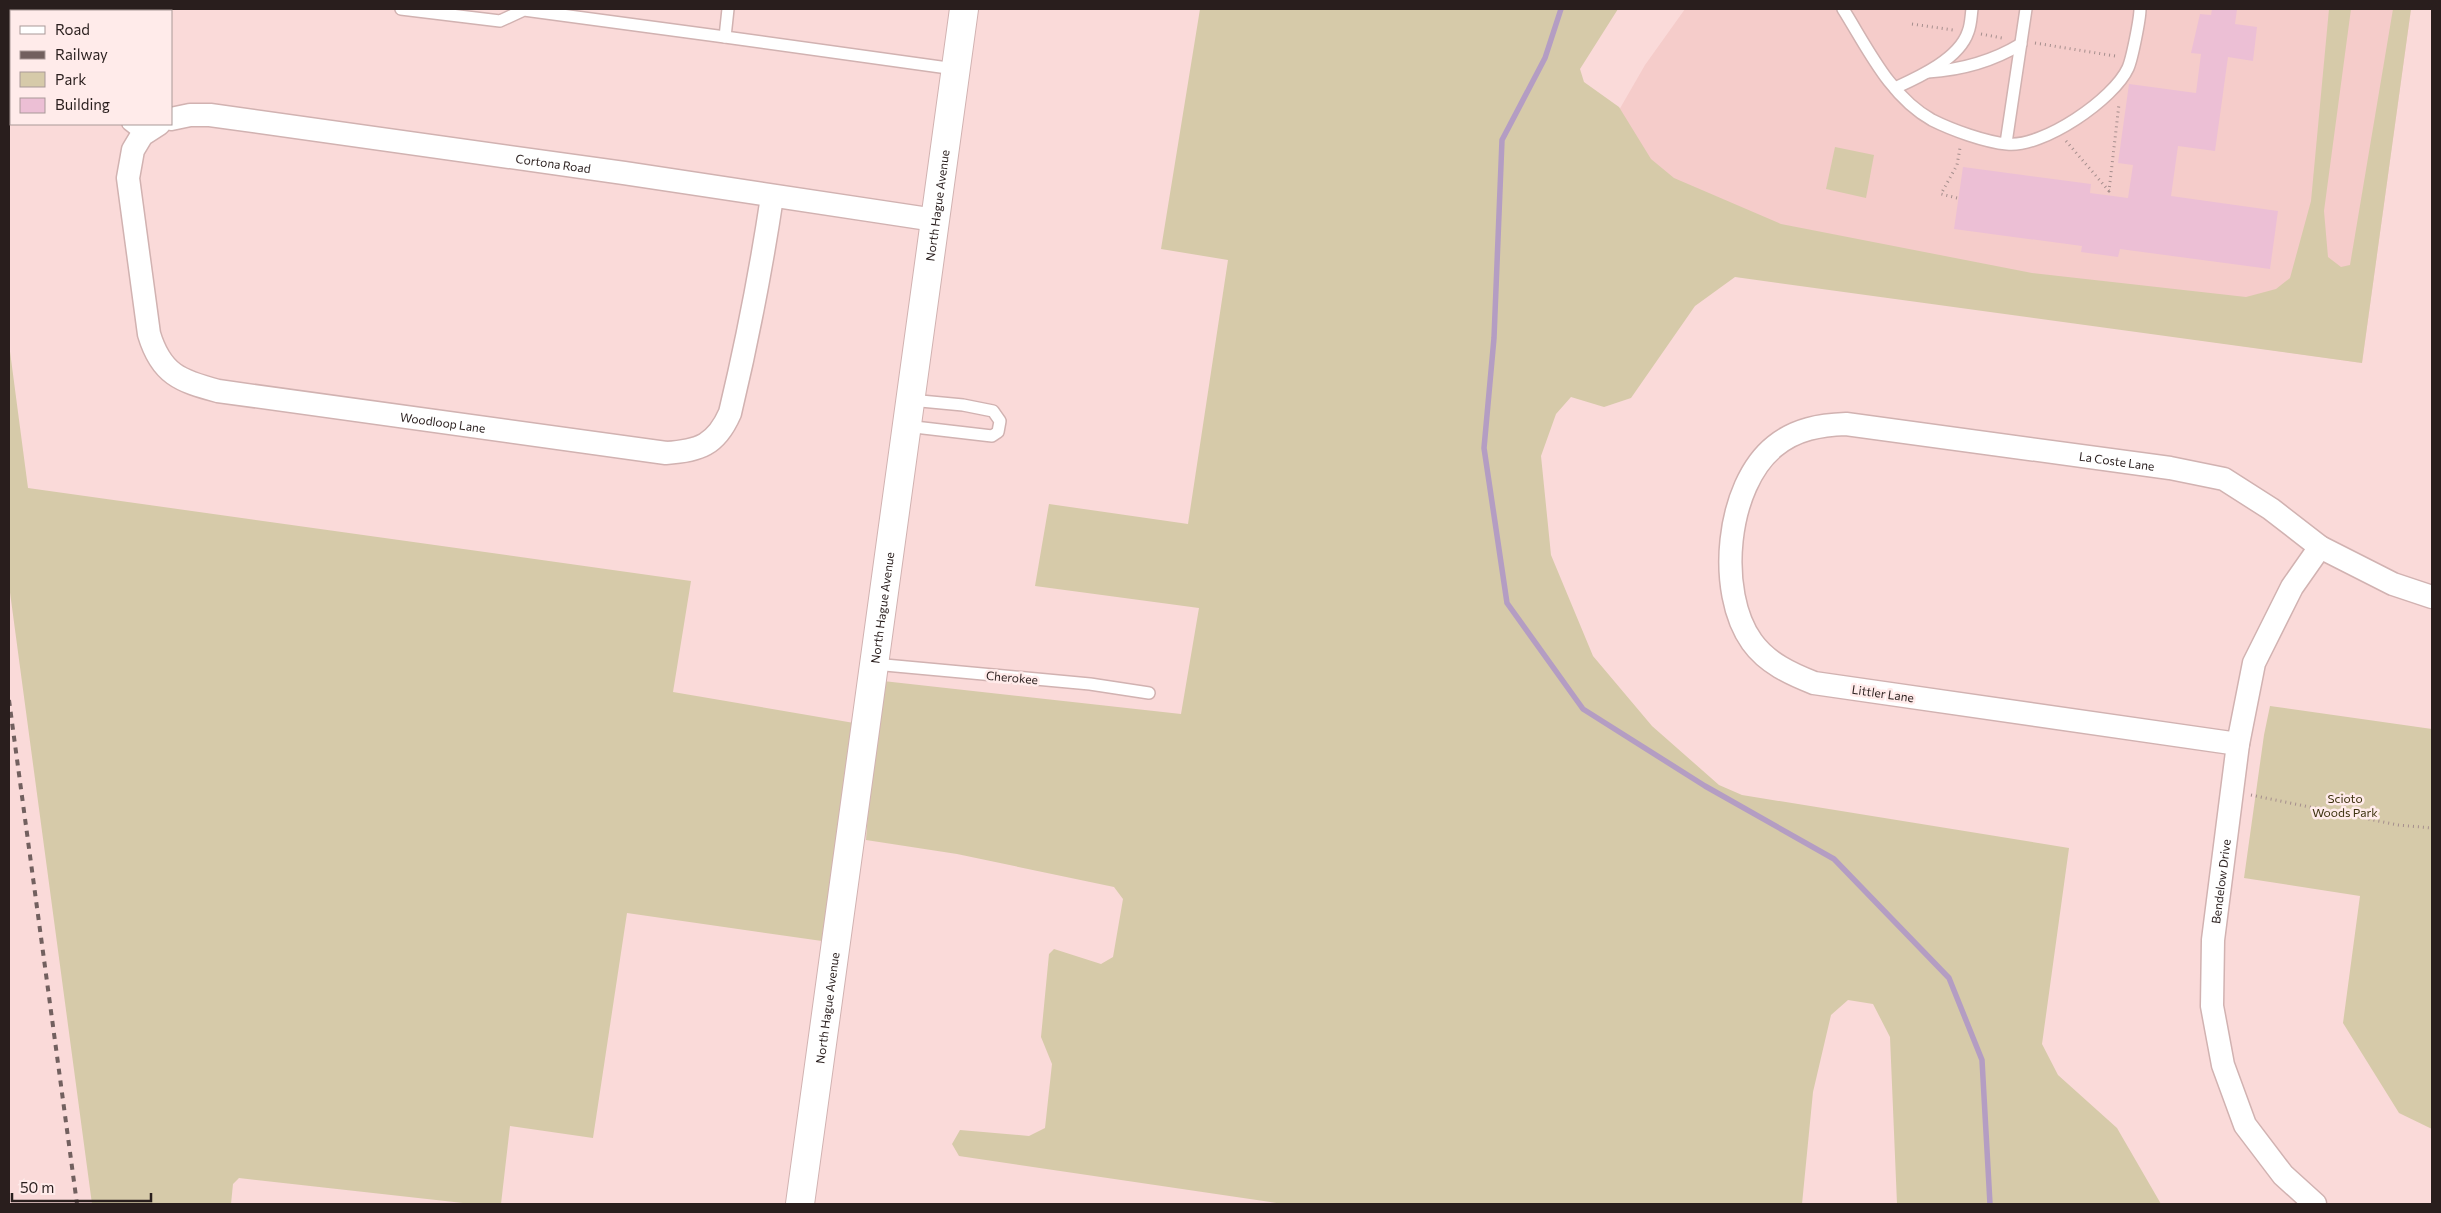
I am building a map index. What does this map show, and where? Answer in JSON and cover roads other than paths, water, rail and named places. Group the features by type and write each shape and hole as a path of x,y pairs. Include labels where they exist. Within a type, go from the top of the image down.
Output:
{"main road":[{"name":"North Hague Avenue","path":"800,1204 964,9"}],"street":[{"name":"Cortona Road","path":"172,118 210,115 624,173 772,197 935,220"},
{"name":"Woodloop Lane","path":"143,128 133,150 129,166 129,191 148,334 154,352 164,366 175,376 187,382 218,391 666,453 698,448 711,442 724,428 730,413 753,308 772,197"},
{"name":"La Coste Lane","path":"1774,446 1798,432 1822,425 1846,424 2170,468 2224,479 2271,509 2320,547 2393,584 2432,597"},
{"name":"Littler Lane","path":"1774,446 1759,462 1747,481 1734,529 1731,568 1732,596 1739,619 1752,642 1776,665 1791,674 1814,683 2238,744"},
{"name":"Bendelow Drive","path":"2315,1204 2283,1175 2245,1124 2223,1065 2212,1006 2213,940 2238,744 2254,663 2292,587 2320,547"}],"lane":[{"path":"401,9 500,21 524,9 956,70"},
{"path":"725,37 728,9"},
{"path":"1842,9 1895,88 1931,119 1963,132 2006,143 2041,138 2073,121 2112,92 2128,68 2140,9"},
{"path":"1895,88 1928,72 1957,50 1968,33 1972,9"},
{"path":"2006,143 2026,9"},
{"path":"1928,72 1955,71 2009,51 2021,44"},
{"path":"963,405 994,411 1000,421 998,432 992,436 908,413 963,405"},
{"name":"Cherokee","path":"874,664 1090,684 1150,693"}],"waterway":[{"path":"1561,9 1545,58 1502,140 1494,338 1484,448 1507,603 1583,709 1705,786 1834,859 1949,978 1982,1060 1990,1204"}],"railway":[{"path":"9,700 77,1204"}],"park label":[{"name":"Scioto Woods Park","path":"2345,805"}]}
